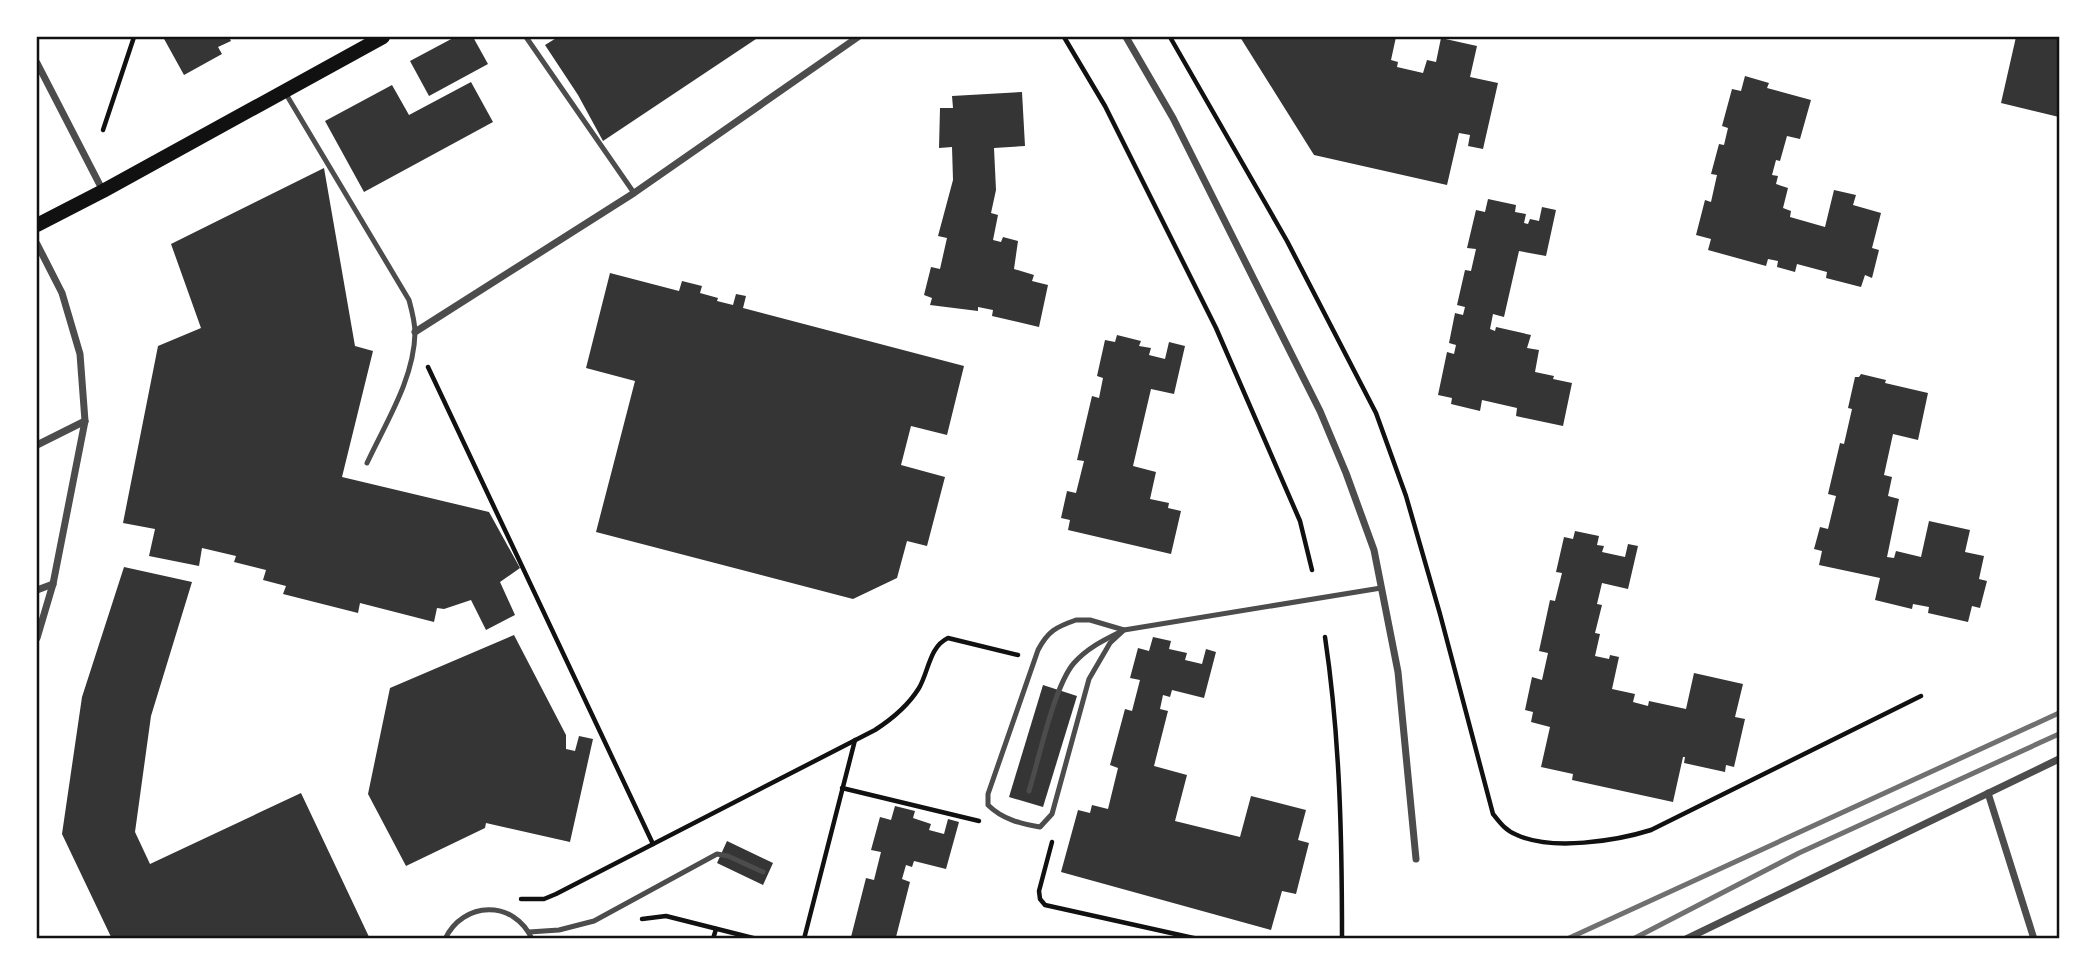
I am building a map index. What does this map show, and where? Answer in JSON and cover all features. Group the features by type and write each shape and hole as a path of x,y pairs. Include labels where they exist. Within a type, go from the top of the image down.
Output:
{"main road":[{"path":"37,225 383,37"}],"street":[{"path":"415,331 634,194 858,37"},
{"path":"1126,37 1173,118 1320,411 1374,550 1398,671 1416,859"},
{"path":"37,63 103,191"},
{"path":"37,244 62,293 80,354 85,421 53,584 37,638"},
{"path":"37,446 85,421"},
{"path":"37,590 53,584"},
{"path":"1690,938 2059,759"},
{"path":"1988,793 2035,939"}],"lane":[{"path":"526,37 634,194"},
{"path":"284,91 409,300 415,331 407,378 368,463"},
{"path":"1029,791 1060,689 1073,664 1095,644 1124,630 1381,588"},
{"path":"1076,620 1090,620 1124,630 1110,643 1089,679 1052,814 1040,827 1005,818 995,812 988,805 988,794 1038,650 1044,640 1052,630 1076,620"},
{"path":"529,932 567,928 594,921 717,854 729,856 763,872"},
{"path":"445,939 461,918 490,909 505,912 518,920 532,939"}],"path":[{"path":"103,130 134,37"},
{"path":"1064,37 1105,106 1216,328 1300,521 1312,570"},
{"path":"1170,37 1287,241 1376,413 1425,561 1493,814 1504,827 1517,836 1548,843 1615,840 1651,830 1921,696"},
{"path":"424,360 653,844"},
{"path":"1325,637 1333,693 1338,767 1342,939"},
{"path":"517,898 544,899 893,718 918,690 934,650 941,641 948,638 1018,655"},
{"path":"804,939 855,740"},
{"path":"842,788 987,823"},
{"path":"1053,839 1040,891 1040,899 1045,905 1198,939"},
{"path":"639,920 666,916 757,939"},
{"path":"713,939 716,929"}],"building":[{"path":"163,37 229,37 231,41 218,47 222,54 184,75"},
{"path":"455,37 473,37 488,64 429,96 410,61"},
{"path":"558,37 759,37 603,141 578,95 545,45"},
{"path":"1240,37 1396,37 1391,60 1398,62 1397,67 1423,73 1427,60 1436,62 1441,38 1477,46 1470,77 1498,83 1483,149 1468,146 1470,135 1459,133 1447,185 1314,155"},
{"path":"2016,37 2059,37 2059,117 2001,103"},
{"path":"1745,76 1769,83 1767,88 1811,100 1800,139 1787,136 1780,161 1776,160 1772,175 1778,176 1776,184 1788,188 1783,208 1791,211 1790,217 1825,227 1834,190 1856,195 1853,205 1881,213 1872,248 1879,250 1872,278 1865,275 1861,287 1826,278 1827,272 1797,264 1795,272 1777,267 1778,261 1768,259 1766,266 1708,250 1711,239 1696,235 1705,200 1711,202 1717,175 1711,174 1719,144 1724,145 1728,128 1722,126 1732,89 1741,91"},
{"path":"471,82 493,122 364,192 325,121 392,85 409,115"},
{"path":"1022,92 1025,146 994,148 996,190 991,213 998,215 993,240 1001,242 1003,237 1018,241 1014,269 1034,275 1032,281 1048,285 1039,327 992,316 993,310 978,307 978,311 930,305 932,298 924,295 931,267 940,269 947,238 938,236 953,180 952,147 939,148 940,108 953,108 952,96"},
{"path":"324,168 355,346 373,351 342,477 489,512 520,568 500,582 515,615 486,630 471,600 444,609 437,608 434,622 360,603 358,613 283,594 286,586 263,580 266,570 234,562 236,556 202,548 199,566 149,556 155,529 123,523 158,346 201,328 171,244"},
{"path":"1488,199 1516,205 1515,212 1526,214 1524,223 1528,224 1530,219 1539,221 1542,207 1556,210 1546,256 1519,251 1504,317 1493,314 1490,329 1495,331 1496,327 1531,335 1527,348 1539,350 1535,372 1572,383 1563,426 1516,416 1517,408 1482,400 1480,411 1451,404 1452,398 1438,395 1447,352 1454,354 1456,345 1449,343 1455,313 1463,315 1465,307 1457,305 1465,270 1471,271 1476,249 1467,248 1476,210 1485,212"},
{"path":"610,273 679,291 682,281 702,286 700,293 733,305 736,294 746,296 743,308 964,366 947,435 911,426 901,465 945,477 927,546 907,541 897,578 853,599 596,532 635,381 586,368"},
{"path":"1117,335 1141,341 1139,346 1151,348 1149,355 1165,359 1169,342 1185,346 1174,394 1151,389 1133,466 1156,472 1150,499 1169,503 1168,508 1181,511 1171,554 1068,530 1070,520 1061,518 1067,491 1076,493 1084,461 1077,460 1092,396 1099,398 1103,378 1097,376 1105,340 1115,342"},
{"path":"1861,374 1886,380 1885,383 1928,393 1918,440 1893,434 1884,475 1892,477 1888,496 1899,499 1887,557 1894,558 1896,551 1921,557 1929,521 1970,530 1965,552 1984,556 1979,579 1987,581 1980,608 1972,606 1968,622 1928,613 1929,607 1913,604 1912,609 1875,600 1880,578 1819,565 1822,551 1814,549 1820,527 1828,529 1836,496 1828,494 1840,443 1844,444 1852,409 1848,408 1855,377"},
{"path":"1575,531 1599,536 1597,545 1604,546 1602,552 1625,557 1628,544 1638,546 1628,589 1602,583 1597,604 1602,605 1595,633 1600,634 1595,656 1609,659 1610,655 1619,657 1612,689 1635,694 1633,702 1648,706 1649,701 1686,709 1694,673 1743,684 1735,717 1745,719 1734,767 1726,765 1725,772 1684,763 1683,757 1673,802 1572,780 1573,774 1541,767 1550,727 1531,722 1533,712 1525,710 1532,677 1542,680 1548,653 1539,651 1550,600 1555,601 1562,573 1556,572 1564,537 1573,539"},
{"path":"124,567 192,582 151,716 135,832 150,864 301,793 370,939 112,939 62,834 82,697"},
{"path":"514,635 566,735 566,749 575,751 579,736 593,739 570,842 486,823 485,828 406,866 368,794 390,688"},
{"path":"1153,637 1171,641 1169,649 1187,653 1185,660 1202,664 1206,649 1216,652 1204,698 1172,690 1170,697 1163,695 1160,709 1168,711 1154,766 1187,775 1175,821 1240,837 1251,796 1306,810 1298,840 1309,843 1296,894 1282,891 1271,930 1061,872 1078,810 1090,813 1092,805 1108,809 1118,768 1110,765 1125,709 1132,711 1140,680 1130,678 1138,648 1149,651"},
{"path":"1043,685 1077,696 1043,807 1009,797"},
{"path":"895,806 915,811 913,818 931,824 929,830 944,834 948,819 959,822 946,869 914,861 912,867 906,865 902,879 910,882 896,937 901,939 851,937 866,878 874,880 881,852 871,850 880,817 891,820"},
{"path":"727,841 773,863 763,885 717,863"}],"railway":[{"path":"1567,939 2059,713"},
{"path":"1633,939 1799,853 2059,734"}]}
